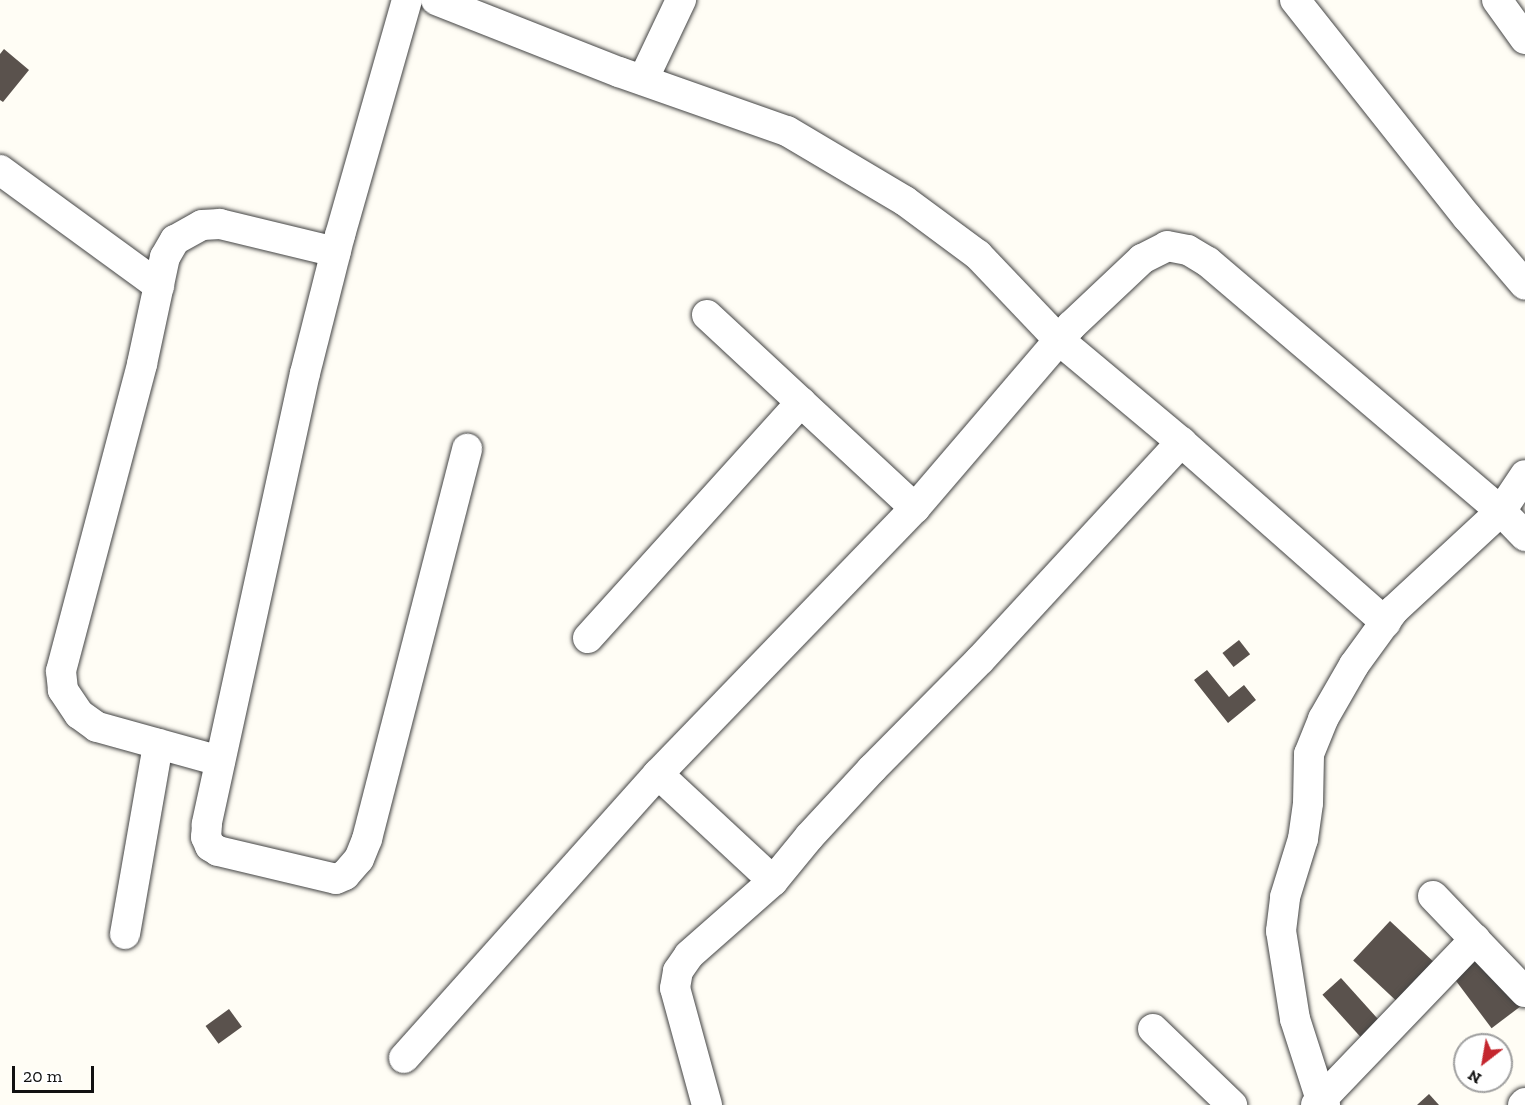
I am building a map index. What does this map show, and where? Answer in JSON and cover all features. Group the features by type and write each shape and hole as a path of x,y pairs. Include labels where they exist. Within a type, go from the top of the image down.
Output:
{"street":[{"path":"407,0 336,252 305,373 220,760 207,825 206,837 210,846 218,851 336,879 353,868 367,838 467,449"},
{"path":"436,0 504,12 644,80 787,131 905,201 978,255 1059,340 1181,442 1386,623"},
{"path":"644,80 681,0"},
{"path":"1295,0 1467,218 1525,285"},
{"path":"1497,0 1525,39"},
{"path":"0,170 159,286"},
{"path":"220,760 97,727 79,714 63,690 61,671 142,364 165,257 175,240 202,225 220,224 336,252"},
{"path":"404,1058 658,774 915,508 1059,340 1142,259 1167,246 1188,250 1208,262 1502,511 1525,536"},
{"path":"707,315 915,508"},
{"path":"588,638 801,402"},
{"path":"707,1105 675,988 678,971 689,955 773,881 832,811 980,660 1181,442"},
{"path":"1475,939 1321,1103 1295,1019 1281,931 1285,897 1304,839 1308,803 1309,754 1316,735 1354,665 1394,610 1502,511 1525,475"},
{"path":"125,934 158,744"},
{"path":"658,774 773,881"},
{"path":"1433,896 1525,992"},
{"path":"1153,1029 1232,1105"}],"building":[{"path":"4,49 29,70 3,102 0,100 0,54"},
{"path":"1239,640 1250,654 1234,667 1222,653"},
{"path":"1207,670 1229,697 1244,685 1256,700 1228,723 1194,680"},
{"path":"1390,921 1437,965 1400,1004 1353,960"},
{"path":"1486,951 1525,1003 1492,1028 1452,976"},
{"path":"1341,978 1380,1021 1361,1038 1322,995"},
{"path":"229,1009 242,1027 218,1044 206,1026"},
{"path":"1429,1094 1439,1105 1417,1105"}]}
